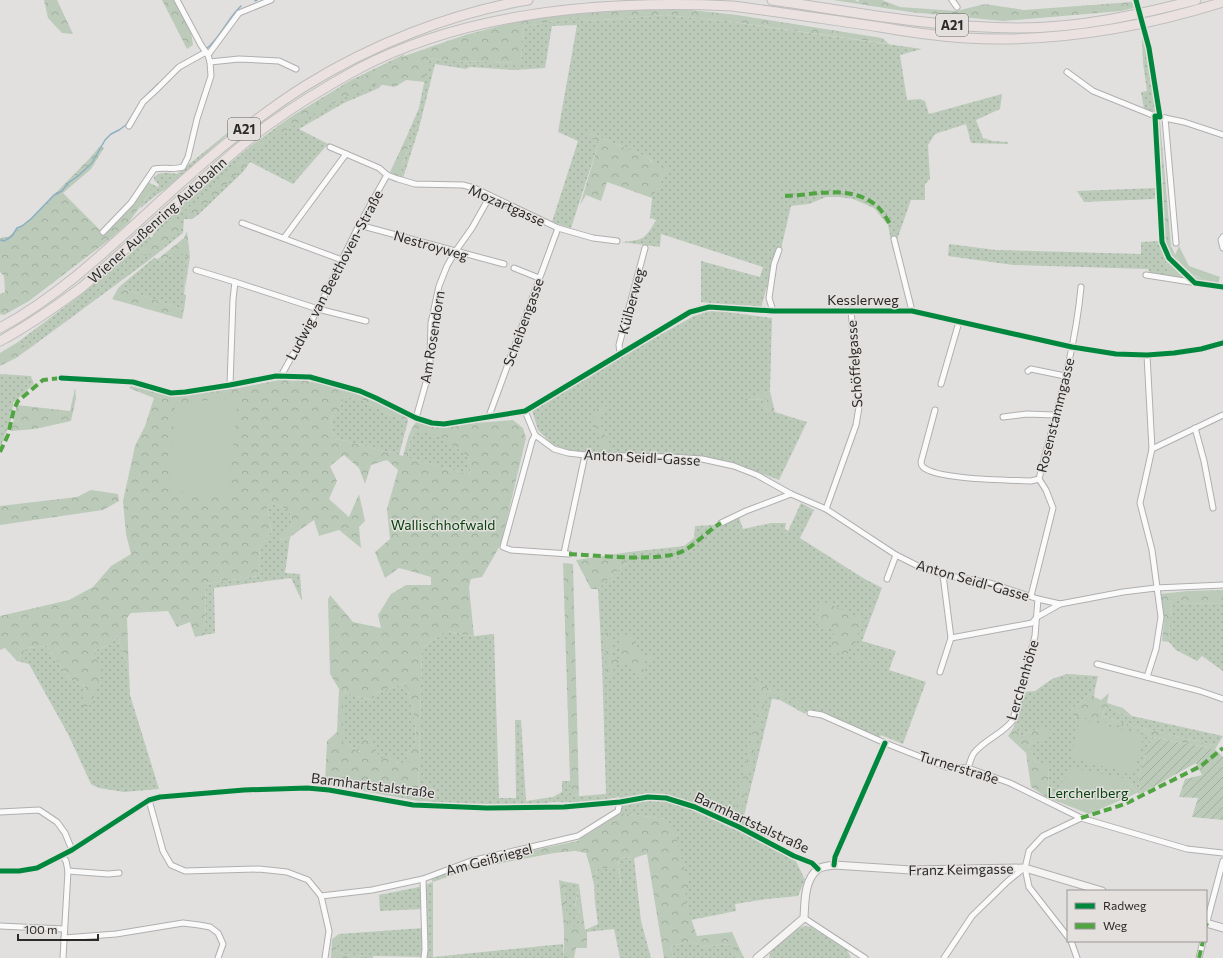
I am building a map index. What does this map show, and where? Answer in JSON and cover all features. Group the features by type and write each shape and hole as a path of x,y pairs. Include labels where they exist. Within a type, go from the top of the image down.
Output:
{"highway":[{"name":"Wiener Außenring Autobahn","path":"0,328 58,290 96,260 218,150 259,117 305,86 354,58 402,37 459,16 528,0"},
{"name":"A21","path":"772,0 908,21 967,27 1028,28 1077,24 1132,16 1196,0"},
{"name":"Wiener Außenring Autobahn","path":"0,341 14,334 80,288 226,159 266,126 311,96 360,68 407,47 461,28 513,14 566,5 626,1 675,1 730,5 907,31 966,38 1020,38 1071,35 1134,26 1223,2"}],"main road":[{"name":"Franz Keimgasse","path":"818,869 825,866 834,865 911,870 1024,868 1099,890"},
{"path":"757,958 804,918 806,892 810,880 818,869"},
{"path":"1207,924 1223,928"}],"street":[{"path":"103,232 131,203 154,169 183,167 188,157 197,119 211,76 210,62 177,0"},
{"path":"130,126 144,102 155,90 179,67 205,51 239,13 271,0"},
{"path":"952,0 956,7"},
{"path":"210,62 239,59 279,61 296,69"},
{"path":"1068,72 1093,91 1155,116 1223,135"},
{"path":"1165,118 1176,243"},
{"name":"Mozartgasse","path":"330,147 379,168 387,175 415,184 463,185 474,188 558,228 593,238 617,240"},
{"path":"284,238 346,154"},
{"name":"Ludwig van Beethoven-Straße","path":"281,376 318,309 359,225 387,175"},
{"name":"Am Rosendorn","path":"416,418 427,379 430,361 431,323 439,286 447,266 472,228 490,196"},
{"path":"242,223 342,260"},
{"name":"Nestroyweg","path":"359,225 375,228 455,252 504,264"},
{"name":"Scheibengasse","path":"489,416 558,228"},
{"path":"1223,237 1221,240 1223,248"},
{"path":"894,239 912,311"},
{"name":"Külberweg","path":"620,353 619,345 645,248"},
{"path":"773,311 769,298 774,264 779,250"},
{"path":"514,268 539,278"},
{"path":"196,270 318,309 366,321"},
{"path":"1146,275 1223,287"},
{"path":"230,385 235,282"},
{"name":"Rosenstammgasse","path":"1031,596 1053,508 1046,490 1039,479 1072,347 1078,319 1081,287"},
{"name":"Kesslerweg","path":"525,411 690,312 709,307 773,311 912,311 1072,347 1116,354 1147,355 1201,349 1223,343"},
{"name":"Schöffelgasse","path":"826,509 856,425 859,407 851,310"},
{"path":"941,384 959,322"},
{"path":"1147,355 1152,449 1140,503 1152,550 1160,617 1156,649 1147,677"},
{"path":"1028,372 1032,369 1065,376"},
{"path":"61,378 133,382 171,393 281,376 310,377 349,388 376,398 416,418 432,423 444,424 525,411 535,435 532,441 503,547 511,550 566,553 585,455"},
{"path":"935,410 920,462 922,467 954,477 1031,481 1039,479"},
{"path":"1003,417 1027,414 1055,415"},
{"path":"1152,449 1223,415"},
{"path":"1194,428 1204,461 1213,508"},
{"name":"Anton Seidl-Gasse","path":"535,435 554,449 568,454 702,459 734,466 751,473 791,494 826,509 896,555 918,566 943,574 990,583 1038,599 1060,604 1123,592 1156,588 1223,585"},
{"path":"721,524 746,511 791,494"},
{"path":"887,579 896,555"},
{"path":"940,672 951,638 943,574"},
{"name":"Lerchenhöhe","path":"968,768 973,754 985,742 1009,726 1013,720 1035,636 1038,599"},
{"path":"951,638 1032,623 1037,617 1060,604"},
{"path":"1098,664 1200,691 1223,699"},
{"name":"Turnerstraße","path":"810,713 822,715 885,743 946,767 968,768 1010,783 1081,818 1187,848 1223,853"},
{"path":"834,865 835,857 885,743"},
{"name":"Barmhartstalstraße","path":"0,871 19,872 37,868 72,850 149,800 160,797 237,791 307,788 328,790 413,805 487,808 564,807 620,802 648,797 666,798 695,807 739,827 794,856 812,863 818,869"},
{"path":"149,800 163,852 172,865 185,871 259,869 287,872 308,880 321,896 329,931 325,958"},
{"name":"Am Geißriegel","path":"321,896 372,890 423,879 471,861 578,836 618,811 620,802"},
{"path":"0,812 39,810 57,822 65,833 72,850"},
{"path":"1067,936 1030,887 1024,868 1029,851 1043,836 1081,818"},
{"path":"62,855 66,861 68,871 63,958"},
{"path":"1207,920 1223,861"},
{"path":"944,958 972,916 1008,881 1024,868"},
{"path":"68,871 108,874 119,872"},
{"path":"423,879 424,958"},
{"path":"804,918 865,958"},
{"path":"64,938 116,934 183,923 210,927 218,933 223,944 218,958"},
{"path":"0,926 64,929"},
{"path":"1071,942 1077,958"},
{"path":"1199,958 1203,942"}],"green space":[{"path":"44,0 57,0 73,34 62,33 48,18"},
{"path":"162,0 174,0 191,31 193,45 187,49"},
{"path":"833,0 855,0 858,2 859,0 882,0 900,7 956,11 985,4 1024,10 1132,2 1134,8 1121,11 1003,21 910,12"},
{"path":"640,9 692,10 737,15 882,38 889,44 726,21 665,15 589,21 576,17 523,27 521,63 451,61 429,58 425,82 406,80 395,87 377,84 339,100 277,135 262,146 254,148 295,115 352,82 407,55 465,35 552,14"},
{"path":"665,15 726,21 922,49 900,55 907,100 920,99 925,101 929,114 1002,94 1000,109 976,120 983,138 993,141 1008,142 1008,144 971,143 966,124 935,134 928,145 930,179 925,184 925,200 911,200 893,251 888,225 874,208 853,199 839,197 826,197 809,204 791,206 781,249 777,249 761,308 701,302 701,261 760,277 763,267 661,234 660,247 621,242 634,241 643,238 649,232 656,220 650,218 652,198 663,178 649,158 590,133 589,137 599,142 571,228 552,222 578,141 558,132 577,25 552,26 545,68 514,70 470,67 466,69 435,64 419,128 403,178 401,169 410,143 406,138 419,108 429,58 451,61 521,63 523,27 576,17 589,21"},
{"path":"1142,36 1147,47 1157,110 1155,112 1144,109 1141,92 1147,91 1143,63"},
{"path":"405,54 379,88 344,103 299,129 328,144 293,184 250,162 243,172 198,215 192,219 184,219 183,233 148,261 30,348 18,342 78,297 149,236 151,238 159,227 186,202 252,145 289,118 351,80"},
{"path":"1157,121 1160,121 1171,246 1180,265 1197,277 1218,284 1169,277 1166,255 1158,241 1163,239 1162,188"},
{"path":"241,122 168,187 139,209 151,191 146,185 148,182 158,187 159,185 154,180 154,177 162,173 177,174"},
{"path":"590,133 649,158 651,162 672,169 663,178 652,198 607,182 601,201 586,195 580,205 599,142 588,137"},
{"path":"406,138 410,142 401,169 403,178 390,172"},
{"path":"100,146 104,148 91,169 63,193 104,234 135,203 146,185 151,191 129,222 109,240 29,301 4,315 0,314 0,294 5,292 4,276 0,272 0,238 8,237 32,217"},
{"path":"242,160 246,160 244,167 196,214 190,217 186,216 186,210"},
{"path":"1155,188 1155,199 1084,202 1077,191"},
{"path":"172,217 178,219 180,232 151,254 145,255 138,252 140,248 158,236"},
{"path":"187,231 190,257 184,294 188,258 184,254 173,254 160,262 158,259 184,238"},
{"path":"1158,241 1166,255 1169,277 1150,273 1148,269 1013,265 948,256 949,244 996,250 1141,254 1141,242"},
{"path":"1179,246 1189,266 1220,277 1218,284 1188,271 1175,255"},
{"path":"173,254 184,254 188,258 185,276 184,294 186,295 184,310 119,287 154,258 158,259 160,262"},
{"path":"119,287 184,310 182,319 112,299"},
{"path":"713,310 772,318 770,391 746,400 767,399 765,409 807,422 779,480 732,463 698,456 569,451 552,444 538,430 532,410 624,355 694,316"},
{"path":"18,342 30,348 16,358 0,366 0,353"},
{"path":"0,374 31,376 34,384 13,403 12,417 0,448"},
{"name":"Wallischhofwald","path":"279,380 307,381 345,390 383,404 406,414 408,421 391,416 362,400 345,397 330,421 334,438 403,456 412,428 418,420 438,426 513,420 523,428 526,438 501,544 482,577 471,579 469,587 474,636 447,631 422,648 418,801 325,784 327,741 337,732 339,689 330,674 328,600 330,595 353,622 381,628 378,615 391,594 406,585 431,585 431,577 399,568 385,578 375,552 390,539 387,509 398,470 387,460 371,465 365,484 359,468 344,455 330,466 337,481 329,499 349,517 359,494 365,521 359,527 361,548 339,530 319,536 314,520 290,537 278,540 292,525 290,511 271,502 267,508 272,531 260,546 258,576 206,584 205,635 195,637 190,622 177,627 168,611 131,613 127,618 129,672 117,635 112,644 93,651 102,671 91,705 82,708 85,686 69,679 47,646 27,648 17,661 5,648 0,650 0,616 69,600 93,587 111,566 131,554 126,534 123,501 135,446 145,426 154,398 129,388 131,386 167,395 239,388","holes":["415,429 439,436 469,457 471,475 408,458 410,441","406,683 415,721 416,743 406,754 408,763 396,763 392,756 380,759 370,736 361,742 360,752 343,741 343,692 371,700 377,693"]},
{"path":"75,388 76,398 71,421 35,429 11,431 17,405 70,411"},
{"path":"770,391 775,412 765,409 767,399 744,400"},
{"path":"236,397 237,410 228,493 169,491 175,404"},
{"path":"345,397 362,400 391,416 408,421 399,455 334,438 330,421"},
{"path":"603,406 610,407 599,413 602,427 608,441 615,449 610,450 602,446 593,421 595,410"},
{"path":"415,429 439,435 469,457 471,475 408,458 410,441"},
{"path":"91,490 118,494 119,501 103,510 0,525 0,506 77,497"},
{"path":"271,502 290,511 292,525 279,540 290,537 285,573 300,574 302,601 291,578 214,588 215,633 205,635 206,584 258,576 260,546 272,531 267,508"},
{"path":"801,503 814,510 800,538 863,578 882,588 862,641 896,651 889,670 926,682 903,744 881,735 879,739 823,714 808,709 805,714 780,700 772,699 743,820 768,831 764,843 796,861 805,880 798,896 735,904 736,911 691,920 684,898 666,819 621,813 619,797 585,803 554,802 528,805 418,801 422,648 447,631 474,636 494,634 499,798 516,798 515,720 521,720 526,801 553,797 562,792 562,781 570,781 572,795 580,796 606,794 598,589 628,561 629,552 684,546 694,538 695,526 714,525 739,517 743,529 771,523 786,523 785,529 788,531"},
{"path":"629,552 628,561 598,589 591,589 576,560"},
{"path":"563,563 573,564 579,796 571,795 570,781"},
{"path":"1223,590 1223,603 1185,604 1180,600 1171,600 1169,642 1162,641 1164,620 1160,594 1187,591"},
{"path":"820,600 863,619 854,647 847,642 848,653 883,667 830,650 835,630 816,625"},
{"path":"1171,600 1180,600 1185,604 1223,603 1223,671 1202,656 1197,661 1176,650 1169,642"},
{"path":"609,628 613,660 620,658 620,637 634,635 640,656 658,657 643,662 644,675 638,678 630,665 614,664 612,681 607,678 605,634"},
{"path":"117,635 129,672 130,695 159,789 124,792 99,788 91,784 68,734 29,664 17,661 27,648 47,646 69,679 85,686 83,708 93,651 112,644"},
{"path":"755,674 759,674 758,685 790,696 806,708 798,707 787,698 767,692 739,821 734,818 762,690 754,687"},
{"path":"1067,674 1098,676 1095,689 1070,711 1143,731 1152,737 1138,779 1141,794 1137,793 1128,779 1060,784 1059,802 1048,798 1049,765 1036,762 1028,745 1048,738 1038,729 1022,736 1014,727 1024,692 1035,691 1052,679"},
{"path":"406,683 415,721 416,743 406,754 408,763 382,760 366,754 343,741 343,692 371,700 377,693"},
{"path":"1095,689 1094,697 1101,700 1109,693 1107,703 1123,708 1132,716 1106,707 1102,715 1118,722 1217,746 1215,749 1152,737 1143,731 1076,716 1070,711"},
{"path":"1106,707 1123,714 1223,736 1217,746 1118,722 1102,715"},
{"path":"1080,719 1144,735 1134,774 1071,758"},
{"path":"1014,727 1022,736 1038,729 1052,730 1049,738 1028,745 1036,762 1049,764 1048,798 1031,787 1026,753 1008,736"},
{"path":"1152,737 1215,749 1223,757 1223,820 1192,817 1198,798 1179,797 1185,779 1202,775 1196,763 1141,794 1138,779"},
{"name":"Lercherlberg","path":"1074,768 1128,779 1137,793 1089,814 1059,802 1060,784"},
{"path":"621,813 666,819 674,829 689,886 684,898 697,936 732,932 744,958 739,958 729,944 702,947 691,941 671,946 673,958 664,958 647,854 634,858 618,857 621,889 616,868 598,868 596,873 595,889 586,853 575,851 554,853 471,869 433,882 431,879 473,863 577,841"},
{"path":"618,857 634,858 641,921 651,958 620,958 614,929 587,932 585,930 598,924 594,889 598,868 616,868 621,885"},
{"path":"559,880 566,882 564,893 567,922 574,922 575,930 582,927 577,915 580,910 575,907 579,884 585,930 587,932 587,948 576,948 574,958 564,958 564,928"},
{"path":"433,882 433,957 563,944 564,958 425,958 373,956 373,958 363,958 365,956 336,953 339,934 423,928 422,909 380,911 379,895 419,887"},
{"path":"566,882 579,884 575,906 580,910 577,915 582,927 575,931 567,923 564,893"},
{"path":"805,926 811,927 847,950 851,958 769,958 771,951 799,928"},
{"path":"339,934 336,953 365,956 363,958 331,958 332,939"},
{"path":"691,941 702,947 729,944 739,958 673,958 671,946"}],"waterway":[{"path":"206,49 216,39 241,6"},
{"path":"180,64 203,51"},
{"path":"144,98 158,84"},
{"path":"0,240 4,241 12,236 17,228 31,219 54,195 62,191 68,183 92,163 105,140 111,134 126,125 132,116"}],"marked path":[{"path":"785,196 830,192 852,194 863,197 876,205 891,225"},
{"path":"0,452 8,435 14,409 18,401 43,380 61,378"},
{"path":"569,554 611,557 660,557 673,555 688,548 721,523"},
{"path":"1081,818 1125,804 1201,766 1223,748"},
{"path":"1199,958 1203,942"}],"cycle path":[{"path":"1136,0 1149,48 1160,117 1155,116 1162,242 1169,258 1195,283 1223,287"},
{"path":"61,378 133,382 171,393 230,385 276,376 310,377 360,391 416,418 432,423 444,424 525,411 690,312 709,307 773,311 912,311 1072,347 1116,354 1147,355 1174,353 1201,349 1223,343"},
{"path":"834,865 835,857 885,743"},
{"path":"0,871 19,871 37,868 72,850 149,800 160,797 244,790 307,788 329,790 413,805 487,808 564,807 620,802 648,797 666,798 695,807 739,827 794,856 812,863 818,869"}]}
